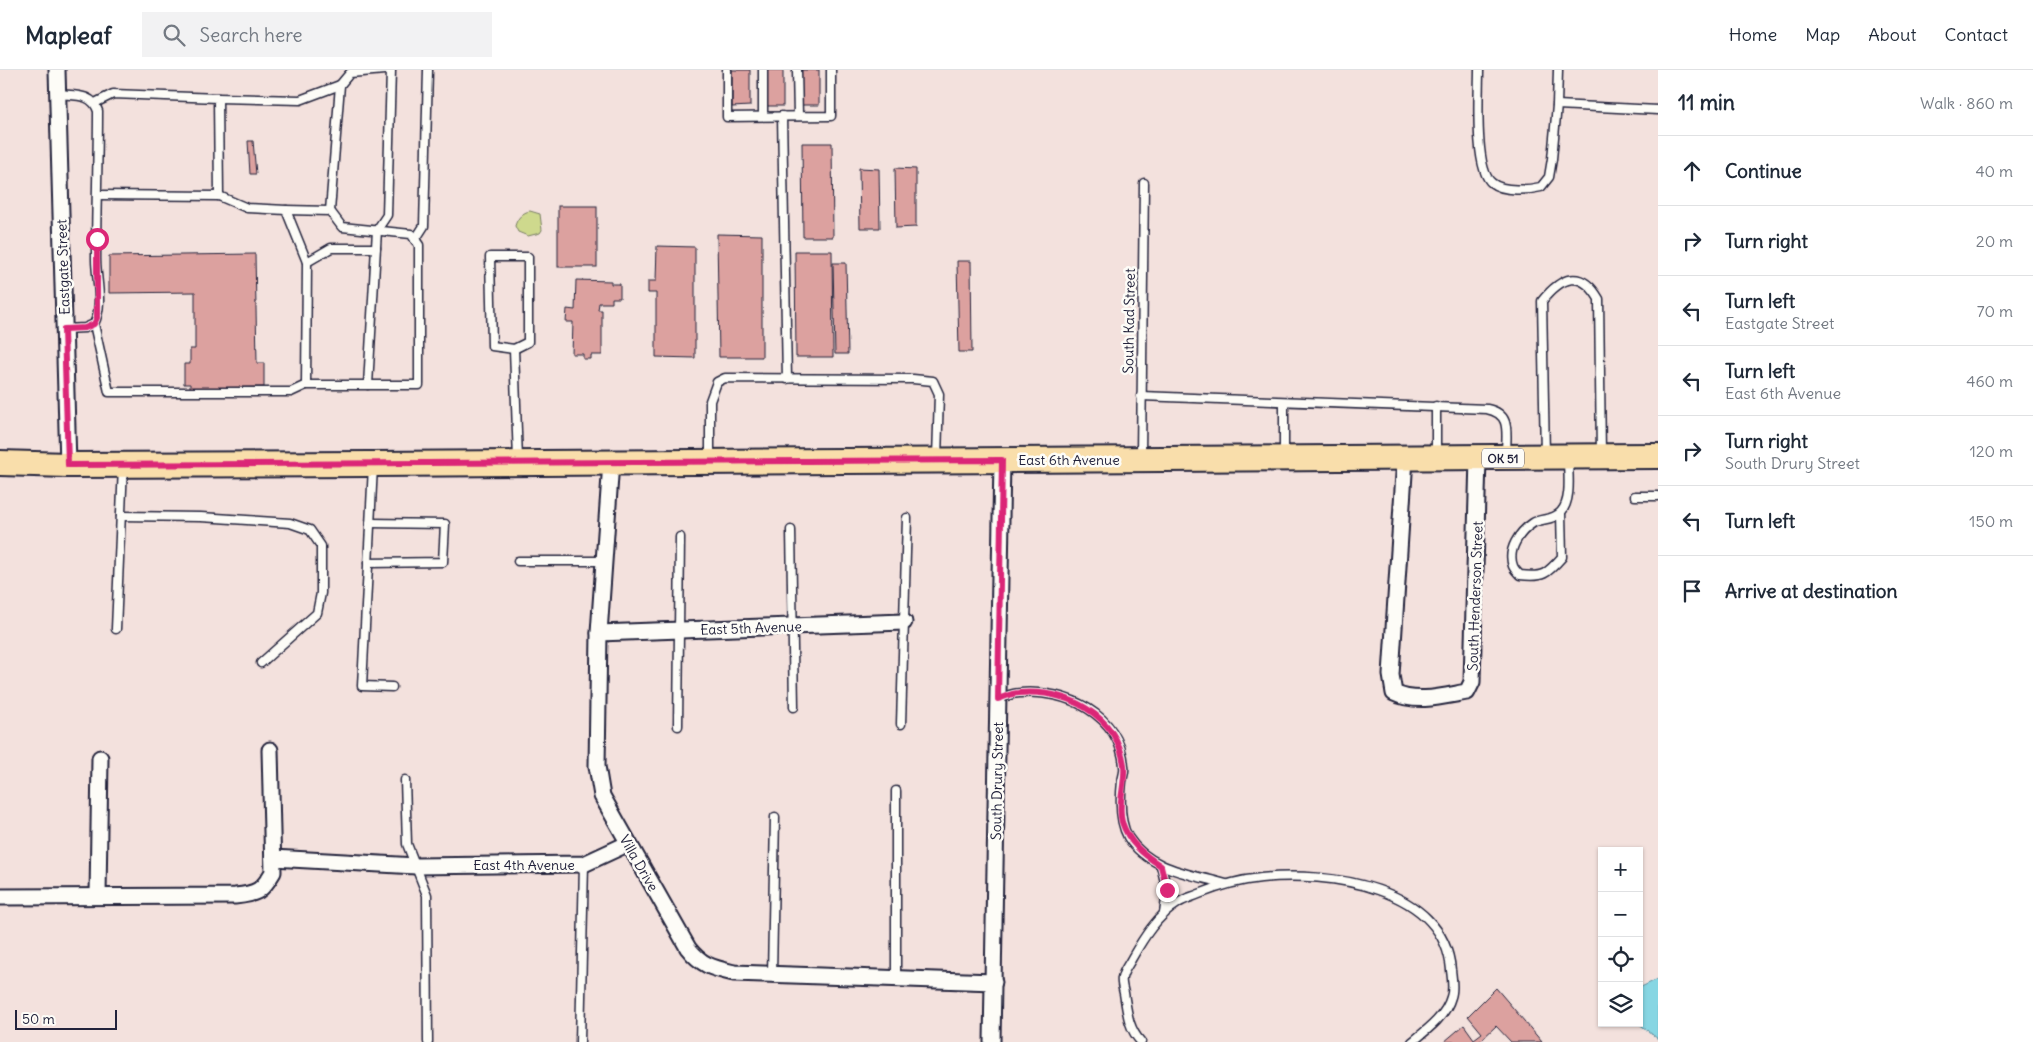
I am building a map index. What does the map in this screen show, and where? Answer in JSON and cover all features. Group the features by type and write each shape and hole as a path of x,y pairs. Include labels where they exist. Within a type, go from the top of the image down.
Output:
{"main road":[{"name":"East 6th Avenue","path":"0,463 68,465 373,464 1658,456"}],"street":[{"name":"Eastgate Street","path":"57,70 68,465"},
{"name":"South Henderson Street","path":"1405,458 1391,675 1394,693 1402,697 1431,698 1467,692 1472,682 1478,458"},
{"name":"South Drury Street","path":"992,1042 1002,460"},
{"name":"Villa Drive","path":"611,462 599,633 597,766 602,796 627,844 688,948 697,960 711,968 734,973 994,982"},
{"name":"East 5th Avenue","path":"599,633 904,622"},
{"path":"0,896 252,895 265,886 273,872 270,750"},
{"path":"98,896 100,758"},
{"name":"East 4th Avenue","path":"273,858 416,866 584,864 627,844"}],"lane":[{"path":"95,103 113,94 300,100 340,85 350,73 385,70"},
{"path":"368,385 377,230 387,215 391,70"},
{"path":"415,240 424,226 428,70"},
{"path":"727,70 727,117 831,116 831,70"},
{"path":"763,70 763,116"},
{"path":"797,70 798,116"},
{"path":"1478,70 1479,149 1484,170 1491,183 1526,190 1541,187 1549,177 1557,105 1558,70"},
{"path":"58,94 85,97 95,103 98,111 96,259 99,294 97,318 94,324 109,392 291,392 306,385 419,385 419,245 412,234 342,227 330,211 340,85"},
{"path":"218,98 219,196"},
{"path":"1557,105 1658,110"},
{"path":"782,116 787,378"},
{"name":"South Kad Street","path":"1141,459 1140,396 1144,183"},
{"path":"98,195 219,196 247,208 330,211"},
{"path":"286,210 307,262 306,385"},
{"path":"307,262 331,248 376,248"},
{"path":"490,257 528,257 528,342 514,349 492,346 490,257"},
{"path":"1545,457 1542,301 1552,289 1564,280 1578,279 1591,286 1599,299 1601,456"},
{"path":"64,329 85,328 94,324"},
{"path":"514,349 518,462"},
{"path":"710,461 710,401 717,382 725,378 913,379 933,381 939,394 937,460"},
{"path":"1140,396 1487,409 1497,411 1503,417 1506,424 1506,458"},
{"path":"1284,402 1284,458"},
{"path":"1436,406 1436,458"},
{"path":"1561,512 1562,557 1548,573 1532,577 1520,575 1513,567 1512,552 1518,537 1534,522 1550,520 1561,512 1566,502 1568,457"},
{"path":"116,629 123,464"},
{"path":"373,464 362,686 392,687"},
{"path":"1635,496 1658,496"},
{"path":"121,516 290,523 310,530 320,546 321,593 317,613 261,663"},
{"path":"900,724 907,518"},
{"path":"368,562 443,562 445,524 370,523"},
{"path":"791,530 794,707"},
{"path":"678,726 680,537"},
{"path":"518,561 604,561"},
{"path":"998,699 1019,692 1044,694 1072,699 1094,712 1112,732 1120,748 1124,766 1122,819 1128,836 1142,854 1161,866 1226,884"},
{"path":"405,780 407,844 427,895 428,1042"},
{"path":"896,791 896,979"},
{"path":"772,975 775,817"},
{"path":"580,1042 584,864"},
{"path":"1161,866 1167,890 1164,914"},
{"path":"1141,1042 1128,1019 1122,978 1143,938 1164,914 1179,902 1226,884 1260,878 1301,876 1337,879 1373,888 1394,896 1414,908 1436,928 1450,955 1451,997 1436,1022 1412,1042"}],"green space":[{"path":"530,211 540,214 542,230 540,233 528,236 518,232 515,226 521,216"}],"water":[{"path":"1658,979 1658,1039 1643,1027 1643,986"}],"building":[{"path":"732,70 750,70 750,106 732,107"},
{"path":"765,70 783,70 783,106 765,106"},
{"path":"801,70 819,70 819,105 801,105"},
{"path":"248,141 253,141 256,174 250,174"},
{"path":"802,143 832,143 833,237 803,237"},
{"path":"859,168 879,169 880,228 860,228"},
{"path":"895,168 916,169 916,227 896,228"},
{"path":"558,206 597,206 597,267 558,267"},
{"path":"717,234 762,235 762,357 719,357"},
{"path":"657,246 695,247 695,358 656,357 656,293 648,293 648,281 656,281"},
{"path":"795,251 832,251 833,357 796,357"},
{"path":"255,254 257,363 264,363 264,387 190,388 190,384 184,384 184,364 190,364 190,349 195,349 195,292 109,293 109,256"},
{"path":"957,261 971,261 972,352 959,352"},
{"path":"833,263 846,263 848,354 835,354"},
{"path":"576,280 611,281 611,284 620,284 620,298 612,298 612,303 599,303 598,310 602,310 602,355 591,355 591,359 583,359 583,354 572,354 573,322 566,322 567,309 575,310"},
{"path":"1496,988 1542,1042 1511,1042 1496,1026 1479,1042 1444,1042 1464,1025 1474,1039 1482,1033 1468,1016"}],"route":[{"path":"97,239 96,259 99,294 97,318 94,324 85,328 64,329 68,465 1002,460 998,699 1019,692 1072,699 1094,712 1112,732 1120,748 1124,766 1122,819 1128,836 1142,854 1161,866 1167,890"}]}
